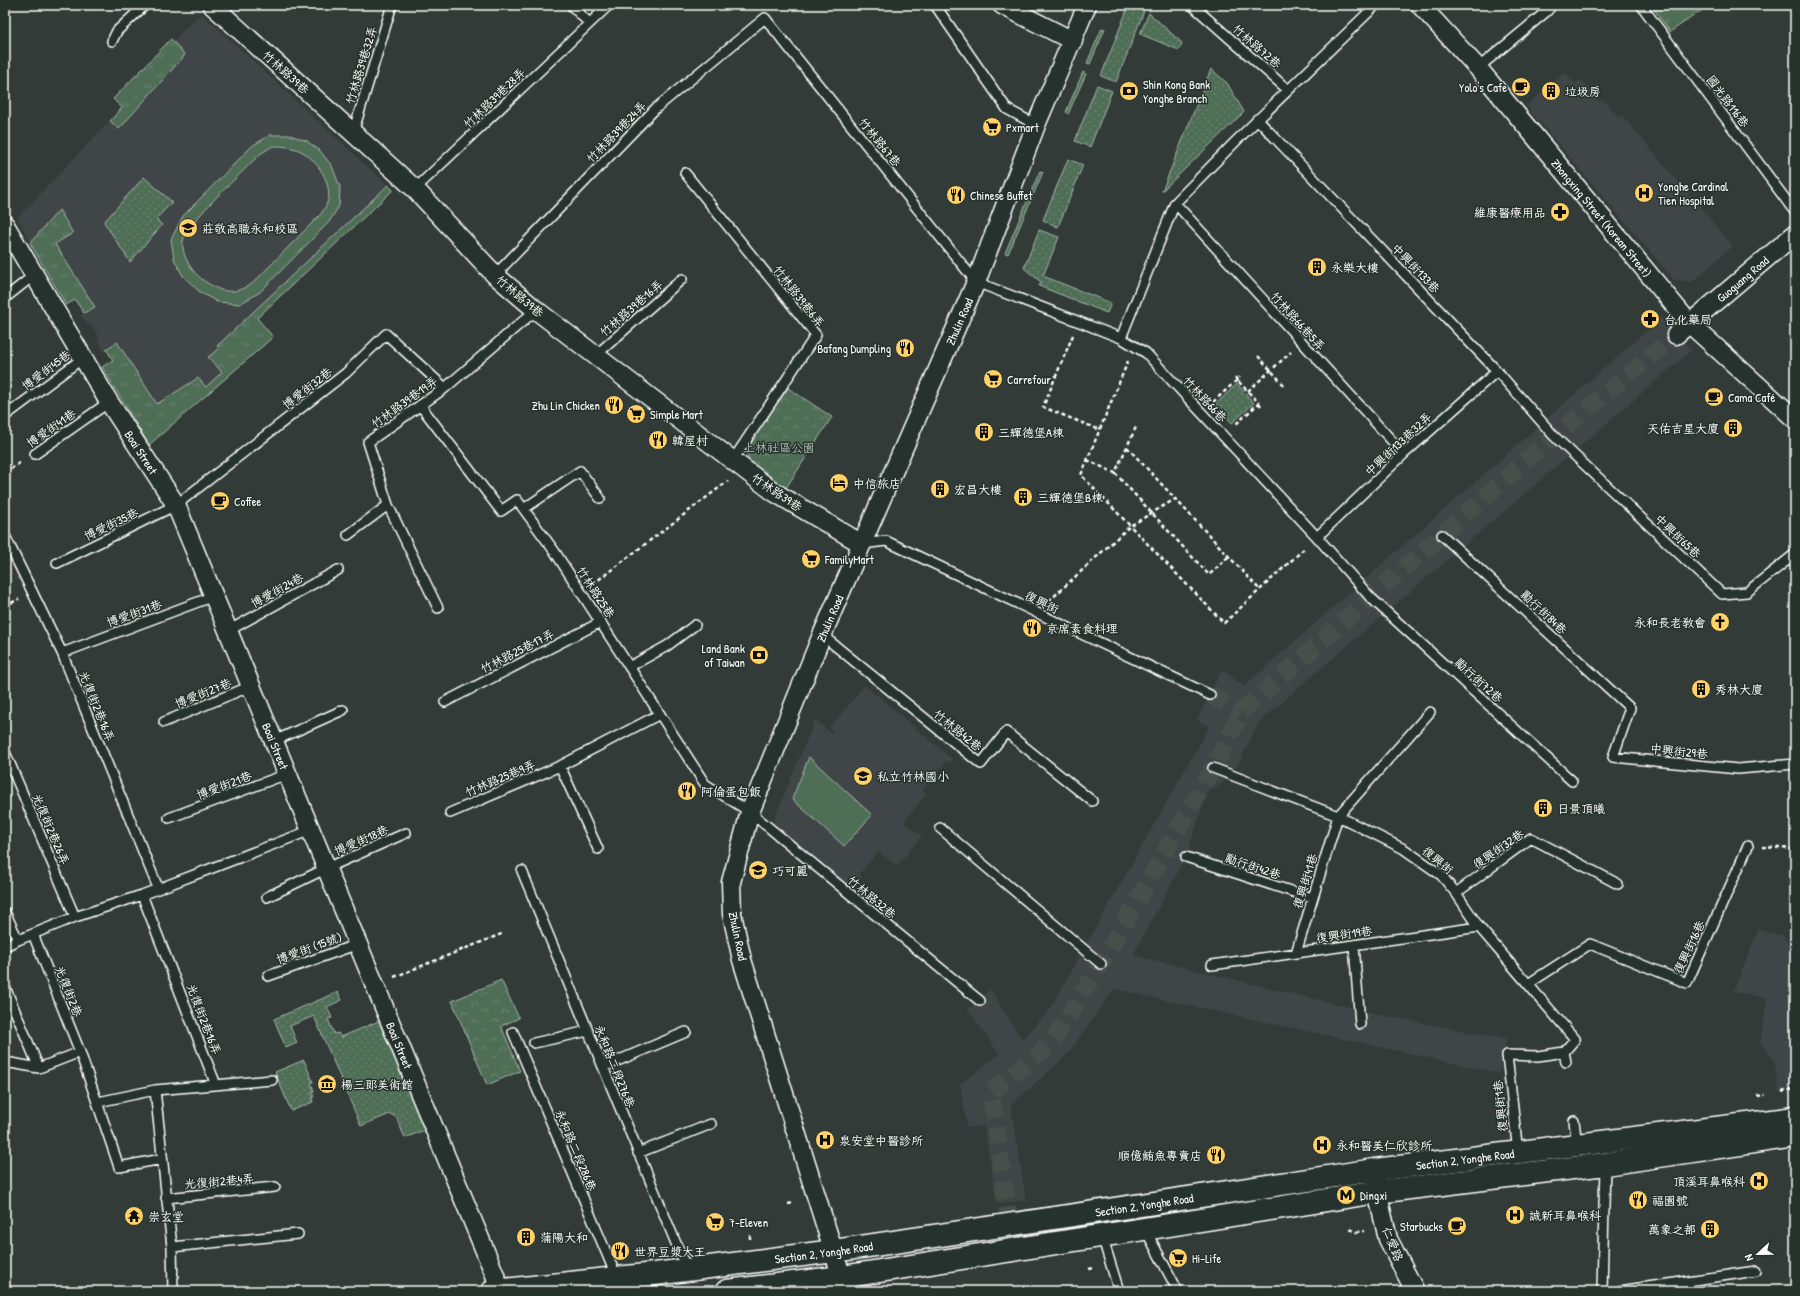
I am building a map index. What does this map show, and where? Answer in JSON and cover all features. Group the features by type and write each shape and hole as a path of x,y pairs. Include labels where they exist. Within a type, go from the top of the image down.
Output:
{"main road":[{"name":"Section 2, Yonghe Road","path":"496,1290 687,1270 834,1251 1376,1170 1518,1154 1795,1118"},
{"name":"Section 2, Yonghe Road","path":"727,1291 844,1284 1102,1236 1377,1192 1605,1164 1795,1136"}],"street":[{"name":"竹林路39巷","path":"212,5 415,189 495,275 536,310 774,492 862,544"},
{"path":"1002,5 1073,41"},
{"name":"Zhulin Road","path":"844,1284 742,960 732,914 731,882 750,812 822,635 976,282 1036,125 1087,5"},
{"name":"Zhongxing Street (Korean Street)","path":"1420,5 1478,68 1683,330 1795,419"},
{"name":"Boai Street","path":"5,225 109,402 176,505 495,1275 496,1290"},
{"name":"Guoguang Road","path":"1683,330 1795,234"},
{"name":"仁愛路","path":"1376,1170 1377,1192 1388,1239 1415,1291"}],"lane":[{"path":"112,41 117,31 145,5"},
{"name":"竹林路39巷32弄","path":"353,133 392,5"},
{"path":"571,5 589,23"},
{"name":"竹林路39巷28弄","path":"415,189 589,23 610,5"},
{"path":"935,5 1007,109 1036,125"},
{"name":"竹林路72巷","path":"1192,5 1288,90"},
{"path":"1121,338 1175,203 1288,90 1376,5"},
{"path":"1478,68 1547,11 1552,5"},
{"name":"國光路116巷","path":"1641,5 1795,212"},
{"name":"竹林路39巷24弄","path":"495,275 655,109 765,18"},
{"name":"竹林路67巷","path":"765,18 976,282"},
{"name":"中興街133巷","path":"1258,120 1497,371 1554,436"},
{"name":"竹林路39巷6弄","path":"685,172 816,335 738,464"},
{"name":"竹林路66巷5弄","path":"1175,203 1404,454"},
{"path":"5,298 34,275"},
{"name":"竹林路39巷16弄","path":"595,356 682,279"},
{"name":"竹林路66巷","path":"976,282 1121,338 1146,353 1317,537 1370,597"},
{"name":"竹林路39巷19弄","path":"438,608 388,505 368,442 445,388 536,310"},
{"name":"博愛街32巷","path":"176,505 346,373 386,334 445,388"},
{"name":"博愛街45巷","path":"5,416 83,358"},
{"name":"中興街133巷32弄","path":"1317,537 1404,454 1497,371"},
{"name":"博愛街41巷","path":"35,454 109,402"},
{"path":"420,405 501,511 517,500 524,508 580,471 600,498"},
{"name":"中興街65巷","path":"1554,436 1722,594 1747,592 1795,554"},
{"name":"博愛街35巷","path":"57,563 176,505"},
{"path":"348,535 388,505"},
{"name":"竹林路25巷","path":"524,508 582,593 706,784 750,812"},
{"name":"勵行街84巷","path":"1442,535 1630,708"},
{"name":"光復街2巷16弄","path":"5,536 62,652 158,888"},
{"name":"復興街","path":"862,544 886,541 1210,695"},
{"name":"博愛街24巷","path":"228,631 338,570"},
{"name":"博愛街31巷","path":"62,652 214,596"},
{"name":"勵行街72巷","path":"1370,597 1572,781"},
{"name":"竹林路25巷17弄","path":"445,702 600,622"},
{"path":"629,667 667,646 695,625"},
{"name":"竹林路42巷","path":"822,635 981,764 1006,732 1092,801"},
{"name":"博愛街27巷","path":"164,722 251,686"},
{"name":"中興街29巷","path":"1630,708 1613,757 1738,769 1795,764"},
{"path":"274,741 343,710"},
{"path":"1338,816 1430,712"},
{"name":"竹林路25巷9弄","path":"450,813 560,766 660,714"},
{"name":"光復街2巷26弄","path":"5,752 75,917"},
{"path":"560,766 598,849"},
{"name":"復興街","path":"1213,768 1338,816 1404,849 1442,875 1479,927 1575,1039 1564,1052"},
{"name":"博愛街21巷","path":"169,818 287,774"},
{"name":"竹林路32巷","path":"750,812 980,1001"},
{"name":"復興街41巷","path":"1296,953 1338,816"},
{"path":"940,828 1101,964"},
{"path":"5,946 75,917 142,895 311,830"},
{"name":"博愛街18巷","path":"267,897 326,868 406,833"},
{"name":"復興街32巷","path":"1456,893 1531,838 1618,884"},
{"name":"復興街16巷","path":"1528,984 1590,944 1687,983 1748,846"},
{"name":"勵行街42巷","path":"1186,857 1312,898"},
{"name":"永和路二段276巷","path":"522,871 687,1270"},
{"name":"光復街2巷16弄","path":"142,895 216,1085"},
{"path":"5,912 18,940"},
{"name":"復興街19巷","path":"1212,965 1479,927"},
{"name":"光復街2巷","path":"33,934 80,1052 119,1167 162,1159"},
{"name":"博愛街 (15號)","path":"268,976 358,944"},
{"path":"1354,945 1360,1024"},
{"path":"5,987 39,1068"},
{"path":"534,1043 588,1031"},
{"name":"永和路二段286巷","path":"513,1032 617,1278"},
{"path":"603,1067 686,1032"},
{"path":"5,1062 39,1068 80,1052"},
{"path":"1564,1052 1566,1062"},
{"name":"復興街1巷","path":"1518,1154 1507,1055 1538,1056 1564,1052"},
{"path":"98,1102 154,1090 272,1080"},
{"path":"154,1090 172,1247 173,1291"},
{"path":"1574,1121 1578,1146"},
{"path":"638,1153 711,1124"},
{"path":"1602,1291 1605,1164"},
{"name":"光復街2巷4弄","path":"166,1198 275,1187"},
{"path":"1145,1229 1178,1291"},
{"path":"172,1247 298,1234"},
{"path":"1102,1236 1119,1291"},
{"path":"1619,1291 1756,1271"}],"path":[{"path":"1070,341 1043,407 1100,430"},
{"path":"1134,346 1081,475 1224,623 1317,537"},
{"path":"1248,391 1292,352"},
{"path":"1258,356 1284,384"},
{"path":"1201,412 1237,378 1260,403 1222,436"},
{"path":"1115,473 1136,427"},
{"path":"1127,447 1260,590"},
{"name":"博愛街41巷","path":"5,473 35,454"},
{"path":"1087,460 1115,473 1209,575 1229,556"},
{"path":"582,593 738,464"},
{"path":"1037,613 1130,526 1175,499"},
{"path":"1748,846 1795,849"},
{"path":"375,985 504,933"},
{"path":"1782,1092 1794,1089"},
{"path":"1757,1096 1765,1095"},
{"path":"788,1204 793,1202"},
{"path":"1350,1229 1357,1232"},
{"path":"1089,1269 1094,1268"}],"shaded area":[{"name":"莊敬高職永和校區","path":"201,13 393,190 257,318 273,337 149,445 102,367 113,360 97,339 99,337 91,325 88,326 81,315 84,313 75,300 66,305 17,218 122,108 113,99 171,39 173,41"},
{"name":"Yonghe Cardinal Tien Hospital","path":"1565,72 1575,84 1581,79 1600,101 1603,99 1619,117 1622,115 1733,246 1692,282 1674,280 1526,106"},
{"path":"1661,318 1692,350 1259,722 1239,763 1222,784 1207,792 1188,853 1133,955 1381,1015 1507,1039 1499,1073 1114,989 1067,1055 1011,1105 1026,1200 997,1204 984,1126 967,1128 960,1084 999,1054 968,1010 990,989 1022,1039 1048,1012 1209,727 1197,720 1222,669 1244,686"},
{"name":"私立竹林國小","path":"865,685 952,759 949,763 946,761 923,790 927,793 904,822 922,836 897,866 878,852 859,874 862,877 849,891 773,822 815,719 831,733 833,731 829,728"},
{"path":"1758,930 1785,936 1785,941 1795,943 1795,1091 1779,1093 1774,1060 1760,1043 1767,998 1733,992"}],"green space":[{"path":"1129,5 1144,11 1116,82 1101,76"},
{"path":"1651,5 1702,5 1705,8 1670,32"},
{"path":"1149,13 1182,43 1179,50 1140,34"},
{"path":"1102,28 1105,29 1090,64 1087,63"},
{"path":"171,39 185,55 119,129 110,121 122,108 113,99"},
{"path":"1211,69 1227,83 1244,112 1162,191"},
{"path":"1083,72 1086,74 1068,114 1066,112"},
{"path":"1097,85 1112,91 1090,147 1075,141"},
{"path":"270,135 290,135 307,141 320,151 332,166 340,187 339,206 329,222 260,292 240,304 217,302 200,292 183,276 174,259 171,239 183,216 252,146","holes":["273,146 301,151 313,160 323,173 326,181 329,196 327,204 321,214 252,284 239,290 223,291 212,286 197,275 186,259 183,241 194,222 217,197 260,154"]},
{"path":"1068,159 1083,165 1058,227 1043,220"},
{"path":"1040,171 1043,172 1008,254 1005,253"},
{"path":"144,177 172,202 156,219 162,225 130,262 104,222"},
{"path":"388,185 393,190 257,318 273,337 149,445 102,367 113,360 106,349 117,342 157,404 198,378 206,387 222,372 208,357 219,349 217,346"},
{"path":"59,210 73,233 55,244 95,307 84,313 75,300 66,305 30,243"},
{"path":"1039,230 1059,237 1043,276 1111,303 1107,313 1039,286 1041,282 1024,268"},
{"path":"1237,384 1254,403 1232,423 1215,405"},
{"name":"上林社區公園","path":"788,388 832,417 786,488 752,467 745,449 767,415"},
{"path":"809,757 872,815 844,846 792,799"},
{"path":"501,980 519,1018 501,1026 520,1071 487,1085 452,1001"},
{"path":"338,992 342,1000 327,1007 332,1018 328,1019 334,1034 338,1033 341,1037 379,1021 425,1130 405,1138 396,1117 390,1114 361,1126 314,1016 290,1026 297,1043 286,1048 274,1019"},
{"path":"304,1060 313,1082 311,1083 314,1091 312,1092 314,1097 312,1098 313,1102 291,1111 275,1072"}],"tunnel":[{"path":"1010,1225 991,1092 1040,1053 1055,1037 1101,964 1213,768 1241,712 1554,436 1676,335"},
{"path":"1210,695 1241,712"}],"place":[{"name":"Yolo's Cafe","path":"1521,87"},
{"name":"Shin Kong Bank Yonghe Branch","path":"1129,91"},
{"name":"垃圾房","path":"1551,91"},
{"name":"Pxmart","path":"992,127"},
{"name":"Yonghe Cardinal Tien Hospital","path":"1644,193"},
{"name":"Chinese Buffet","path":"956,195"},
{"name":"維康醫療用品","path":"1560,212"},
{"name":"莊敬高職永和校區","path":"188,228"},
{"name":"永樂大樓","path":"1317,267"},
{"name":"台化藥局","path":"1650,319"},
{"name":"Bafang Dumpling","path":"905,348"},
{"name":"Carrefour","path":"993,379"},
{"name":"Cama Café","path":"1714,397"},
{"name":"Zhu Lin Chicken","path":"614,405"},
{"name":"Simple Mart","path":"636,414"},
{"name":"天佑吉星大廈","path":"1733,428"},
{"name":"三輝德堡A棟","path":"984,432"},
{"name":"韓屋村","path":"658,440"},
{"name":"中信旅店","path":"839,483"},
{"name":"宏昌大樓","path":"940,489"},
{"name":"三輝德堡B棟","path":"1023,497"},
{"name":"Coffee","path":"220,501"},
{"name":"FamilyMart","path":"811,559"},
{"name":"永和長老教會","path":"1720,622"},
{"name":"京席素食料理","path":"1032,628"},
{"name":"Land Bank of Taiwan","path":"759,655"},
{"name":"秀林大廈","path":"1701,689"},
{"name":"私立竹林國小","path":"863,776"},
{"name":"阿倫蛋包飯","path":"687,791"},
{"name":"日景頂曦","path":"1543,808"},
{"name":"巧可麗","path":"758,870"},
{"name":"楊三郎美術館","path":"327,1084"},
{"name":"泉安堂中醫診所","path":"825,1140"},
{"name":"永和醫美仁欣診所","path":"1322,1145"},
{"name":"順億鮪魚專賣店","path":"1216,1155"},
{"name":"頂溪耳鼻喉科","path":"1759,1181"},
{"name":"Dingxi","path":"1346,1195"},
{"name":"福園號","path":"1638,1200"},
{"name":"誠新耳鼻喉科","path":"1515,1215"},
{"name":"崇玄堂","path":"134,1216"},
{"name":"7-Eleven","path":"715,1222"},
{"name":"Starbucks","path":"1457,1226"},
{"name":"萬象之都","path":"1710,1229"},
{"name":"蒲陽大和","path":"526,1237"},
{"name":"世界豆漿大王","path":"620,1251"},
{"name":"Hi-Life","path":"1178,1258"}]}
